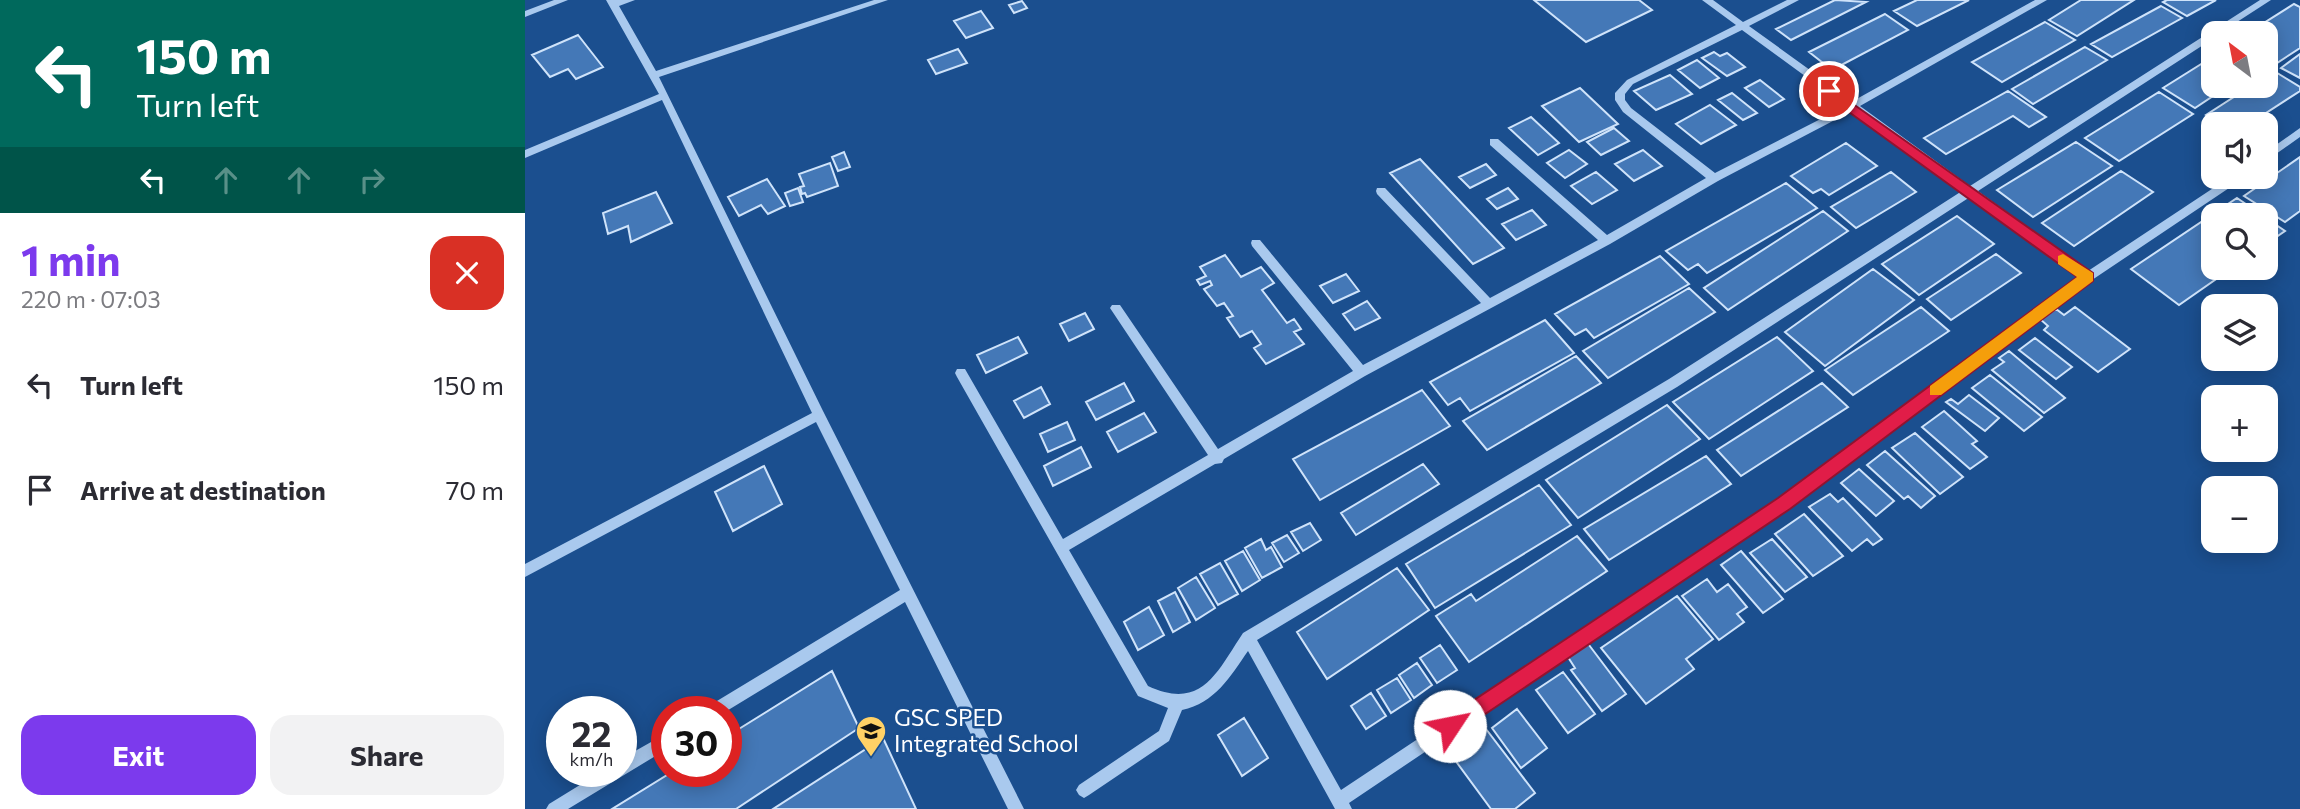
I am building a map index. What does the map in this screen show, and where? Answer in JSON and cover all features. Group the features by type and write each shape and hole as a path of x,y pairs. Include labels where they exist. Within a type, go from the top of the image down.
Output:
{"street":[{"path":"525,14 563,0"},
{"path":"630,0 613,3 666,95 819,415 1016,809"},
{"path":"654,75 883,0"},
{"path":"1707,0 2088,277"},
{"path":"1714,178 1627,110 1620,100 1620,93 1630,82 1794,0"},
{"path":"1060,548 1361,372 1605,241 1714,178 1851,107 2042,0"},
{"path":"2234,21 2266,0"},
{"path":"961,373 1143,691 1163,703 1177,704 1195,699 1214,687 1248,638 1673,383 2201,42"},
{"path":"525,154 666,95"},
{"path":"2278,148 2300,132"},
{"path":"1494,142 1605,241"},
{"path":"1248,638 1341,805 1784,503 2088,277 2219,189"},
{"path":"1381,191 1488,303"},
{"path":"1256,243 1361,372"},
{"path":"1116,308 1218,458"},
{"path":"525,570 819,415"},
{"path":"738,696 908,593"},
{"path":"1084,790 1164,736 1177,704"},
{"path":"554,809 590,787"}],"building":[{"path":"1534,0 1639,0 1652,10 1586,42"},
{"path":"1835,0 1866,2 1791,40 1776,29"},
{"path":"1917,0 1969,0 1917,26 1894,11"},
{"path":"2081,0 2134,0 2077,36 2049,20"},
{"path":"2216,0 2187,16 2163,2"},
{"path":"1022,1 1027,8 1014,13 1009,5"},
{"path":"2294,4 2300,7 2300,48 2279,62 2279,21 2267,21"},
{"path":"2161,6 2182,18 2112,57 2091,44"},
{"path":"981,11 993,28 966,38 954,21"},
{"path":"1885,14 1908,30 1832,70 1809,52"},
{"path":"2045,22 2075,40 2002,82 1972,62"},
{"path":"578,35 603,67 576,79 568,69 550,77 532,55"},
{"path":"2085,47 2107,60 2033,104 2012,89"},
{"path":"958,49 967,63 936,74 928,60"},
{"path":"1714,52 1720,56 1727,53 1745,67 1727,76 1702,58"},
{"path":"2300,54 2300,78 2281,68"},
{"path":"1697,60 1719,78 1700,88 1678,70"},
{"path":"2201,64 2201,98 2210,98 2195,108 2163,88"},
{"path":"2279,74 2300,87 2300,91 2268,112 2211,112 2232,98 2279,98"},
{"path":"1670,75 1692,94 1656,110 1634,91"},
{"path":"1760,80 1784,99 1769,107 1745,88"},
{"path":"1580,88 1618,124 1579,142 1542,106"},
{"path":"2008,91 2046,117 2029,127 2013,116 1946,154 1924,138"},
{"path":"2159,92 2193,114 2119,161 2085,138"},
{"path":"1732,93 1757,113 1743,120 1718,100"},
{"path":"1710,105 1736,125 1701,144 1676,124"},
{"path":"1531,117 1559,143 1538,155 1509,128"},
{"path":"1614,128 1629,141 1601,155 1587,142"},
{"path":"2076,142 2112,166 2033,217 1997,190"},
{"path":"1846,143 1877,166 1829,195 1821,189 1813,193 1791,176"},
{"path":"1569,150 1587,164 1565,178 1547,163"},
{"path":"1643,150 1662,166 1634,181 1615,164"},
{"path":"844,152 850,167 838,171 832,157"},
{"path":"2300,157 2300,211 2285,222 2278,218 2278,203 2255,203 2244,196 2254,189 2278,189 2278,172"},
{"path":"1420,159 1504,248 1473,264 1390,173"},
{"path":"830,163 838,186 807,197 805,193 802,194 800,187 804,186 799,174"},
{"path":"1486,164 1496,175 1470,188 1459,177"},
{"path":"2121,171 2153,192 2074,246 2042,223"},
{"path":"1596,172 1617,190 1592,204 1571,186"},
{"path":"1891,172 1916,192 1856,228 1831,207"},
{"path":"767,179 785,206 768,214 761,205 739,216 728,197"},
{"path":"1786,183 1817,208 1707,273 1698,264 1688,270 1666,251"},
{"path":"798,188 803,202 790,206 785,193"},
{"path":"1508,188 1518,199 1497,209 1487,199"},
{"path":"656,192 672,223 631,242 628,226 608,234 603,213"},
{"path":"2237,198 2244,203 2230,203"},
{"path":"1532,210 1546,225 1516,240 1502,224"},
{"path":"1823,211 1848,231 1728,310 1704,288"},
{"path":"1957,216 1994,244 1919,295 1882,264"},
{"path":"2201,222 2201,280 2215,280 2179,305 2131,269"},
{"path":"2278,226 2285,231 2278,236"},
{"path":"1996,254 2021,273 1951,320 1927,299"},
{"path":"1225,255 1241,277 1261,267 1274,283 1262,290 1287,323 1294,319 1301,329 1294,332 1304,344 1266,364 1254,348 1261,344 1252,331 1240,337 1227,318 1233,316 1224,303 1217,306 1204,289 1212,285 1210,281 1200,285 1197,280 1206,276 1200,267"},
{"path":"1660,256 1689,284 1594,338 1586,329 1575,335 1555,314"},
{"path":"1873,269 1914,300 1825,366 1785,332"},
{"path":"1346,274 1359,291 1333,303 1320,286"},
{"path":"1689,288 1715,312 1608,378 1583,351"},
{"path":"1367,301 1380,318 1355,330 1343,314"},
{"path":"1921,307 1949,331 1853,395 1825,370"},
{"path":"2075,307 2130,349 2098,372 2044,330 2048,326 2040,319 2056,309 2064,315"},
{"path":"1085,313 1094,329 1069,341 1060,324"},
{"path":"1545,320 1574,353 1470,411 1460,398 1448,405 1430,382"},
{"path":"1018,337 1027,353 986,373 977,355"},
{"path":"1777,337 1813,371 1709,439 1673,402"},
{"path":"2035,338 2072,367 2056,379 2019,350"},
{"path":"2009,351 2065,398 2044,413 1992,370 2004,362 1999,358"},
{"path":"1576,356 1601,383 1487,450 1463,421"},
{"path":"1990,375 2042,417 2024,431 1972,388"},
{"path":"1124,383 1134,401 1096,420 1086,402"},
{"path":"1822,383 1848,407 1741,476 1717,450"},
{"path":"1041,387 1050,404 1024,418 1014,401"},
{"path":"1422,390 1450,426 1320,500 1293,459"},
{"path":"1969,395 1999,418 1985,431 1946,402 1951,399 1958,404"},
{"path":"1667,405 1700,439 1578,518 1546,480"},
{"path":"1944,411 1977,441 1972,444 1987,457 1970,469 1922,427"},
{"path":"1144,413 1156,432 1118,452 1107,432"},
{"path":"1067,422 1075,440 1048,452 1040,434"},
{"path":"1915,433 1963,477 1940,494 1892,448"},
{"path":"1081,447 1091,467 1053,486 1044,466"},
{"path":"1885,451 1935,496 1921,508 1908,496 1904,499 1867,465"},
{"path":"1706,456 1731,484 1609,560 1584,529"},
{"path":"1423,464 1439,484 1356,535 1341,513"},
{"path":"764,466 782,504 733,531 715,492"},
{"path":"1859,469 1894,501 1876,516 1841,483"},
{"path":"1539,485 1571,525 1435,608 1406,564"},
{"path":"1830,494 1838,502 1843,498 1882,539 1873,545 1867,539 1852,551 1809,507"},
{"path":"1804,514 1843,556 1813,576 1775,534"},
{"path":"1310,523 1321,540 1303,551 1291,532"},
{"path":"1287,535 1299,553 1284,562 1272,543"},
{"path":"1577,536 1607,571 1469,662 1436,616 1471,594 1476,601"},
{"path":"1261,539 1266,550 1271,547 1282,567 1262,578 1245,548"},
{"path":"1772,539 1807,577 1785,592 1750,553"},
{"path":"1243,551 1260,580 1242,591 1225,561"},
{"path":"1741,551 1783,599 1763,613 1721,565"},
{"path":"1220,563 1238,594 1218,605 1200,574"},
{"path":"1397,568 1429,610 1327,679 1297,632"},
{"path":"1196,577 1215,608 1196,620 1178,588"},
{"path":"1707,579 1717,592 1728,584 1747,607 1737,614 1744,622 1719,640 1682,596"},
{"path":"1175,592 1190,622 1173,632 1158,601"},
{"path":"1677,596 1713,639 1686,659 1694,669 1646,704 1601,648"},
{"path":"1149,607 1164,635 1138,650 1124,622"},
{"path":"1586,641 1626,694 1602,711 1571,670 1575,668 1566,654"},
{"path":"1440,645 1457,670 1437,683 1420,658"},
{"path":"1417,663 1432,685 1414,698 1399,675"},
{"path":"832,671 859,728 736,809 612,809 651,785 742,787 742,727"},
{"path":"1563,672 1595,714 1568,733 1536,690"},
{"path":"1397,678 1411,700 1391,713 1377,690"},
{"path":"1371,693 1386,716 1366,729 1351,706"},
{"path":"1517,709 1547,748 1521,768 1492,728"},
{"path":"1244,718 1268,758 1242,776 1218,735"},
{"path":"1486,729 1535,793 1515,809 1491,809 1452,756"},
{"path":"883,738 916,809 773,809"}],"slow traffic":[{"path":"1936,390 2088,277 2063,260"}],"place":[{"name":"GSC SPED Integrated School","path":"871,758"}],"route":[{"path":"1450,726 1784,503 2088,277 1829,91"}]}
